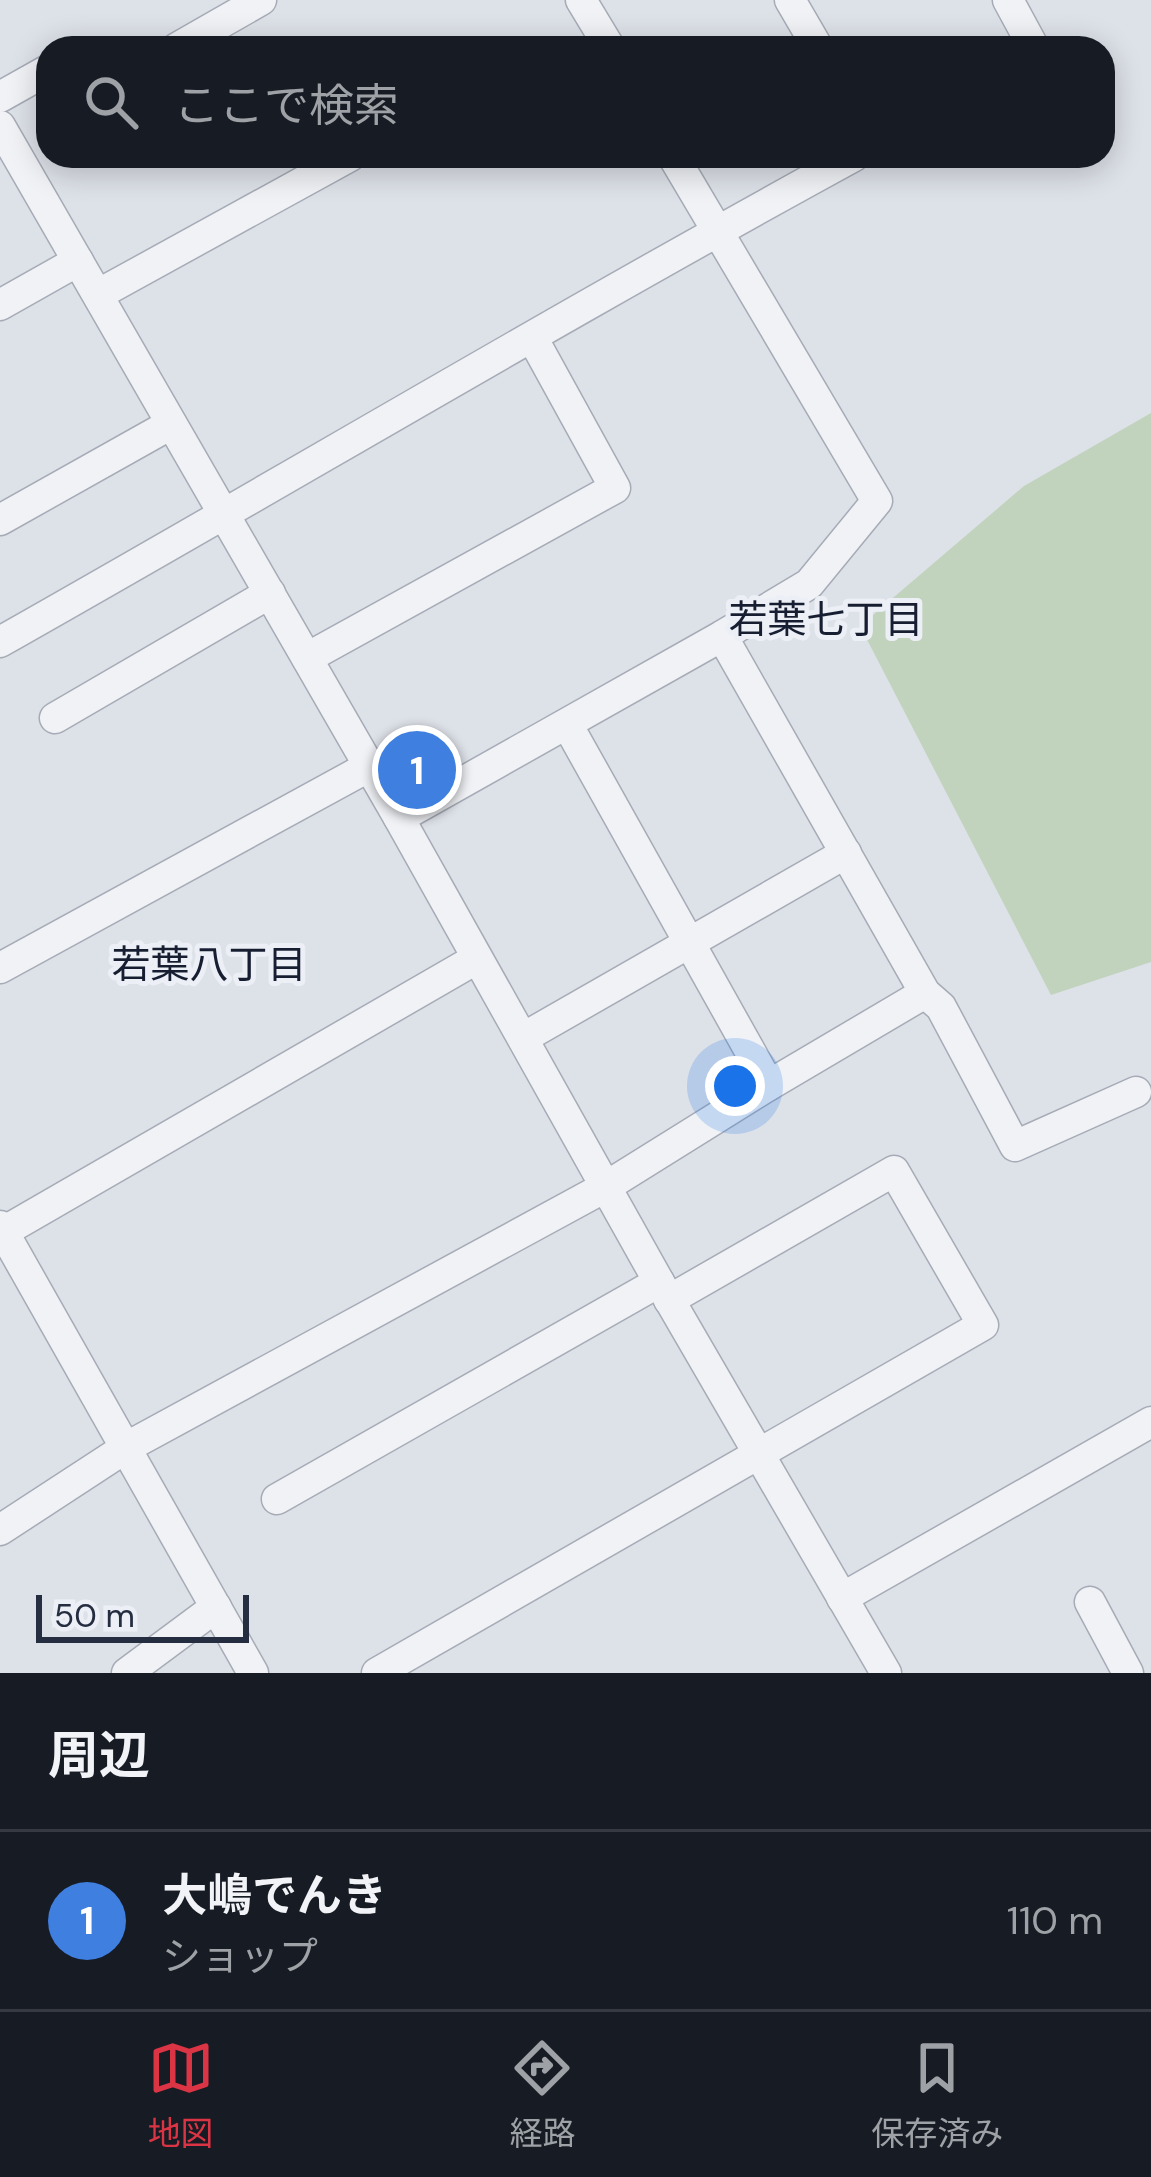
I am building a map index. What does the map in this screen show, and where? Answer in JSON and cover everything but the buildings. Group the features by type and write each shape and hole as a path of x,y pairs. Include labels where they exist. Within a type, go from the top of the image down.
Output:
{"street":[{"path":"197,36 261,0"},
{"path":"581,0 603,36"},
{"path":"790,0 811,36"},
{"path":"1007,0 1027,36"},
{"path":"0,97 36,77"},
{"path":"0,126 886,1673"},
{"path":"99,294 328,168"},
{"path":"399,818 809,584 877,501 680,168"},
{"path":"0,641 832,168"},
{"path":"0,304 78,261"},
{"path":"307,658 615,488 533,339"},
{"path":"0,520 171,424"},
{"path":"55,718 270,592"},
{"path":"722,636 925,993 941,1007 1015,1146 1136,1092"},
{"path":"566,724 769,1085"},
{"path":"0,968 368,766"},
{"path":"523,1038 846,853"},
{"path":"253,1673 2,1229 476,959"},
{"path":"0,1530 127,1447 607,1186 925,993"},
{"path":"277,1498 895,1171 983,1325 376,1673"},
{"path":"842,1598 1151,1422"},
{"path":"1090,1602 1128,1673"},
{"path":"127,1673 216,1607"}],"green space":[{"path":"1151,413 1151,962 1051,995 860,626 1024,486"}],"place":[{"name":"大嶋でんき","path":"417,770"}],"district":[{"name":"若葉七丁目","path":"826,619"},
{"name":"若葉八丁目","path":"209,964"}]}
